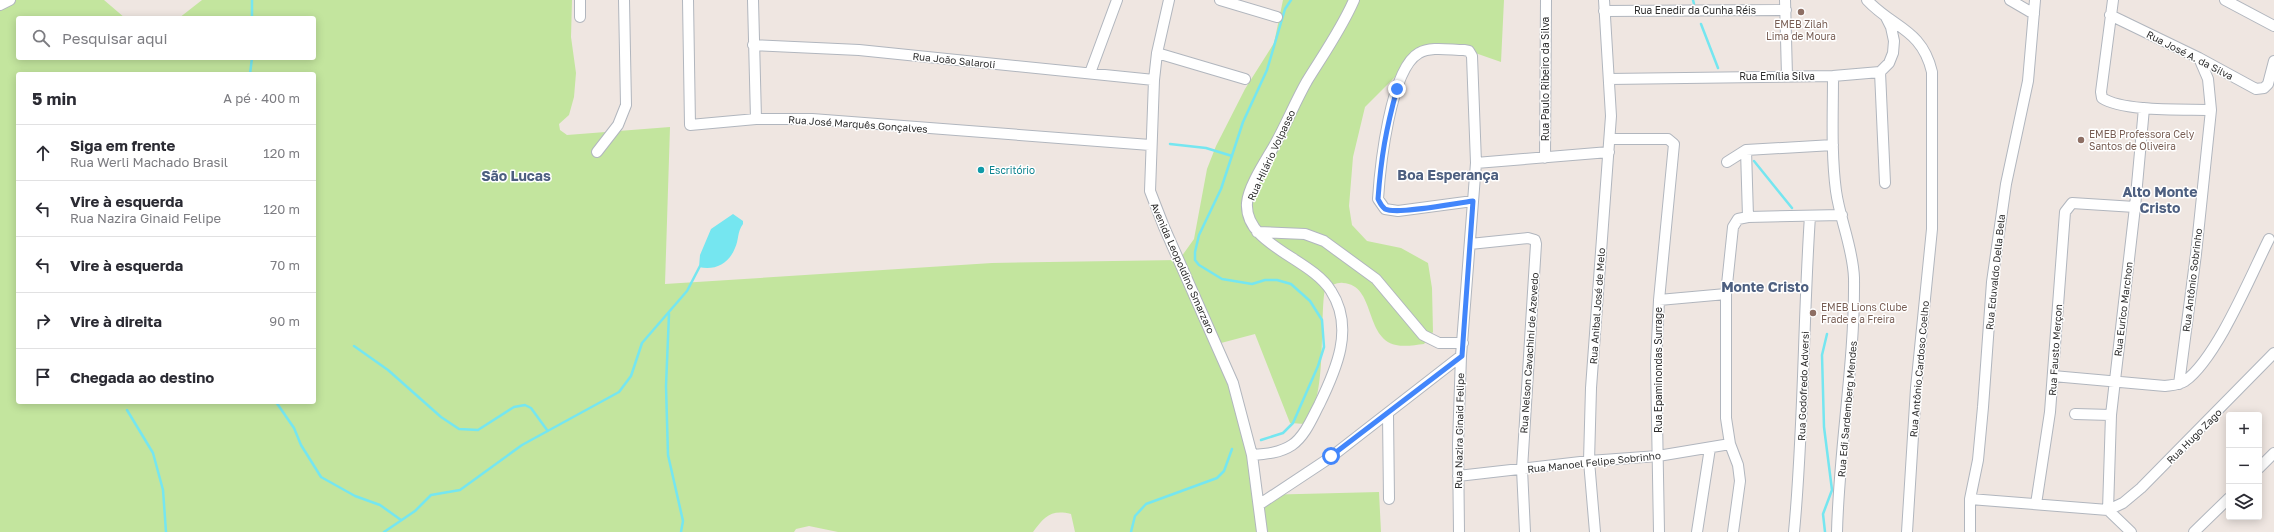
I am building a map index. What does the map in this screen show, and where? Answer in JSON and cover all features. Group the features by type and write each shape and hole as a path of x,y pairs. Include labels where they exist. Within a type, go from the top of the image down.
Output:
{"street":[{"path":"0,5 10,0"},
{"path":"580,0 580,17"},
{"path":"597,152 618,124 626,105 624,0"},
{"name":"Rua José Marquês Gonçalves","path":"688,0 690,125 756,120 812,120 1150,145"},
{"path":"753,0 756,120"},
{"path":"1090,73 1117,0"},
{"name":"Avenida Leopoldino Smarzaro","path":"1169,0 1157,52 1154,80 1150,145 1150,191 1233,384 1252,456 1260,504 1262,532"},
{"path":"1220,0 1277,17"},
{"name":"Rua Hilário Volpasso","path":"1252,456 1286,449 1300,438 1312,418 1337,366 1342,340 1341,319 1337,302 1331,290 1308,267 1272,245 1257,232 1249,220 1247,201 1297,100 1354,0"},
{"name":"Rua Paulo Ribeiro da Silva","path":"1545,158 1546,0"},
{"name":"Rua Anibal José de Melo","path":"1595,532 1589,461 1591,388 1610,139 1609,79 1604,0"},
{"name":"Rua Antônio Cardoso Coelho","path":"1867,0 1912,35 1928,55 1933,92 1933,206 1916,388 1907,532"},
{"path":"2010,0 2034,14"},
{"name":"Rua Eduvaldo Della Bela","path":"1970,532 1970,499 1978,454 1992,282 2000,216 2028,81 2035,0"},
{"path":"2113,0 2101,92 2102,98 2108,102 2144,108 2211,110"},
{"path":"2225,0 2272,25"},
{"path":"1786,5 1787,76"},
{"name":"Rua Enedir da Cunha Réis","path":"1604,11 1786,5"},
{"path":"1884,13 1891,27 1894,41 1893,53 1889,63 1880,72 1885,183"},
{"name":"Rua José A. da Silva","path":"2110,15 2199,58 2256,89 2264,88 2268,84 2274,61"},
{"name":"Rua João Salaroli","path":"753,45 859,50 1154,80"},
{"name":"Rua Nazira Ginaid Felipe","path":"1459,532 1458,476 1462,356 1476,162 1471,53 1464,50 1430,50 1419,53 1408,64 1395,96 1383,143 1378,199 1385,209 1398,211 1473,201"},
{"path":"1157,52 1245,79"},
{"name":"Rua Antônio Sobrinho","path":"2179,384 2196,254 2211,110 2208,79 2199,58"},
{"name":"Rua Emília Silva","path":"1609,79 1833,76 1880,72"},
{"name":"Rua Edi Sardemberg Mendes","path":"1833,76 1833,144 1836,192 1854,275 1854,318 1843,430 1837,532"},
{"name":"Rua Eurico Marchon","path":"2108,510 2111,415 2135,207 2144,108"},
{"name":"Rua Epaminondas Surrage","path":"1610,139 1668,139 1674,144 1659,300 1656,363 1659,532"},
{"path":"1727,162 1746,150 1833,144"},
{"path":"1746,150 1748,216"},
{"path":"1476,162 1609,152"},
{"name":"Rua Fausto Merçon","path":"2036,504 2050,412 2066,212 2072,203 2135,207"},
{"path":"1733,532 1740,481 1738,466 1730,444 1726,418 1726,294 1732,232 1735,222 1748,216 1842,215"},
{"name":"Rua Godofredo Adversi","path":"1794,532 1803,419 1806,277 1810,216"},
{"path":"1257,232 1305,234 1324,241 1376,279 1409,321 1426,338 1439,343 1463,343"},
{"name":"Rua Nelson Cavachini de Azevedo","path":"1470,244 1528,238 1535,240 1536,244 1522,469 1525,532"},
{"path":"2053,376 2114,383 2165,386 2179,384 2192,375 2208,356 2223,331 2269,239"},
{"path":"1659,300 1726,294"},
{"name":"Rua Hugo Zago","path":"2108,510 2123,503 2141,488 2274,353"},
{"path":"1260,504 1306,474 1388,415 1462,356"},
{"path":"2075,414 2111,415"},
{"path":"1388,415 1389,500"},
{"name":"Rua Manoel Felipe Sobrinho","path":"1458,476 1589,461 1658,456 1730,444"},
{"path":"1697,532 1710,448"},
{"path":"2262,465 2274,454"},
{"path":"1970,499 2108,510 2131,532"},
{"path":"2194,532 2226,501"}],"green space":[{"path":"0,0 104,0 123,16 16,16 16,60 316,60 316,16 182,16 202,0 572,0 571,37 576,73 574,97 569,115 559,124 560,130 567,135 670,127 665,284 992,263 1179,260 1194,239 1207,169 1216,146 1245,89 1274,43 1283,0 1504,0 1501,62 1458,47 1420,47 1398,74 1365,107 1353,157 1349,206 1352,225 1367,241 1401,248 1428,263 1432,288 1433,332 1424,344 1399,346 1386,340 1379,333 1361,293 1353,286 1341,283 1325,288 1320,378 1317,396 1312,412 1305,424 1290,423 1255,334 1221,343 1256,495 1379,492 1381,532 1075,532 1071,514 1058,513 1045,518 1033,532 838,532 809,526 796,529 794,532 0,532"}],"water":[{"path":"733,214 743,221 743,224 732,254 725,262 715,267 699,267 700,255 711,229"}],"waterway":[{"path":"252,0 252,16"},
{"path":"1261,440 1283,433 1293,423 1318,366 1324,347 1322,320 1310,301 1291,284 1277,280 1265,280 1252,284 1222,279 1199,265 1195,260 1195,252 1199,235 1221,189 1243,122 1267,70 1285,9 1291,0"},
{"path":"1693,0 1694,4"},
{"path":"1701,24 1718,68"},
{"path":"250,72 252,60"},
{"path":"1170,144 1206,148 1232,156"},
{"path":"1754,161 1792,208"},
{"path":"384,532 415,511 431,495 460,490 522,445 619,392 631,376 642,343 687,291 700,266"},
{"path":"669,314 666,386 668,455 683,521 681,532"},
{"path":"1825,532 1823,514 1832,490 1824,427 1822,355 1827,334"},
{"path":"354,346 388,370 441,417 459,429 478,430 514,407 525,405 531,408 547,430"},
{"path":"277,404 294,428 301,445 321,477 355,496 380,505 401,520"},
{"path":"127,410 153,453 163,490 166,532"},
{"path":"1131,532 1135,516 1146,504 1217,478 1224,471 1232,449"}],"place":[{"name":"EMEB Zilah Lima de Moura","path":"1801,12"},
{"name":"EMEB Professora Cely Santos de Oliveira","path":"2081,140"},
{"name":"Escritório","path":"981,170"},
{"name":"EMEB Lions Clube Frade e a Freira","path":"1813,313"}],"district":[{"name":"Boa Esperança","path":"1448,174"},
{"name":"São Lucas","path":"516,175"},
{"name":"Alto Monte Cristo","path":"2160,200"},
{"name":"Monte Cristo","path":"1765,286"}],"route":[{"path":"1331,456 1388,415 1462,356 1473,201 1398,211 1385,209 1380,204 1378,199 1384,136 1397,89"}]}
